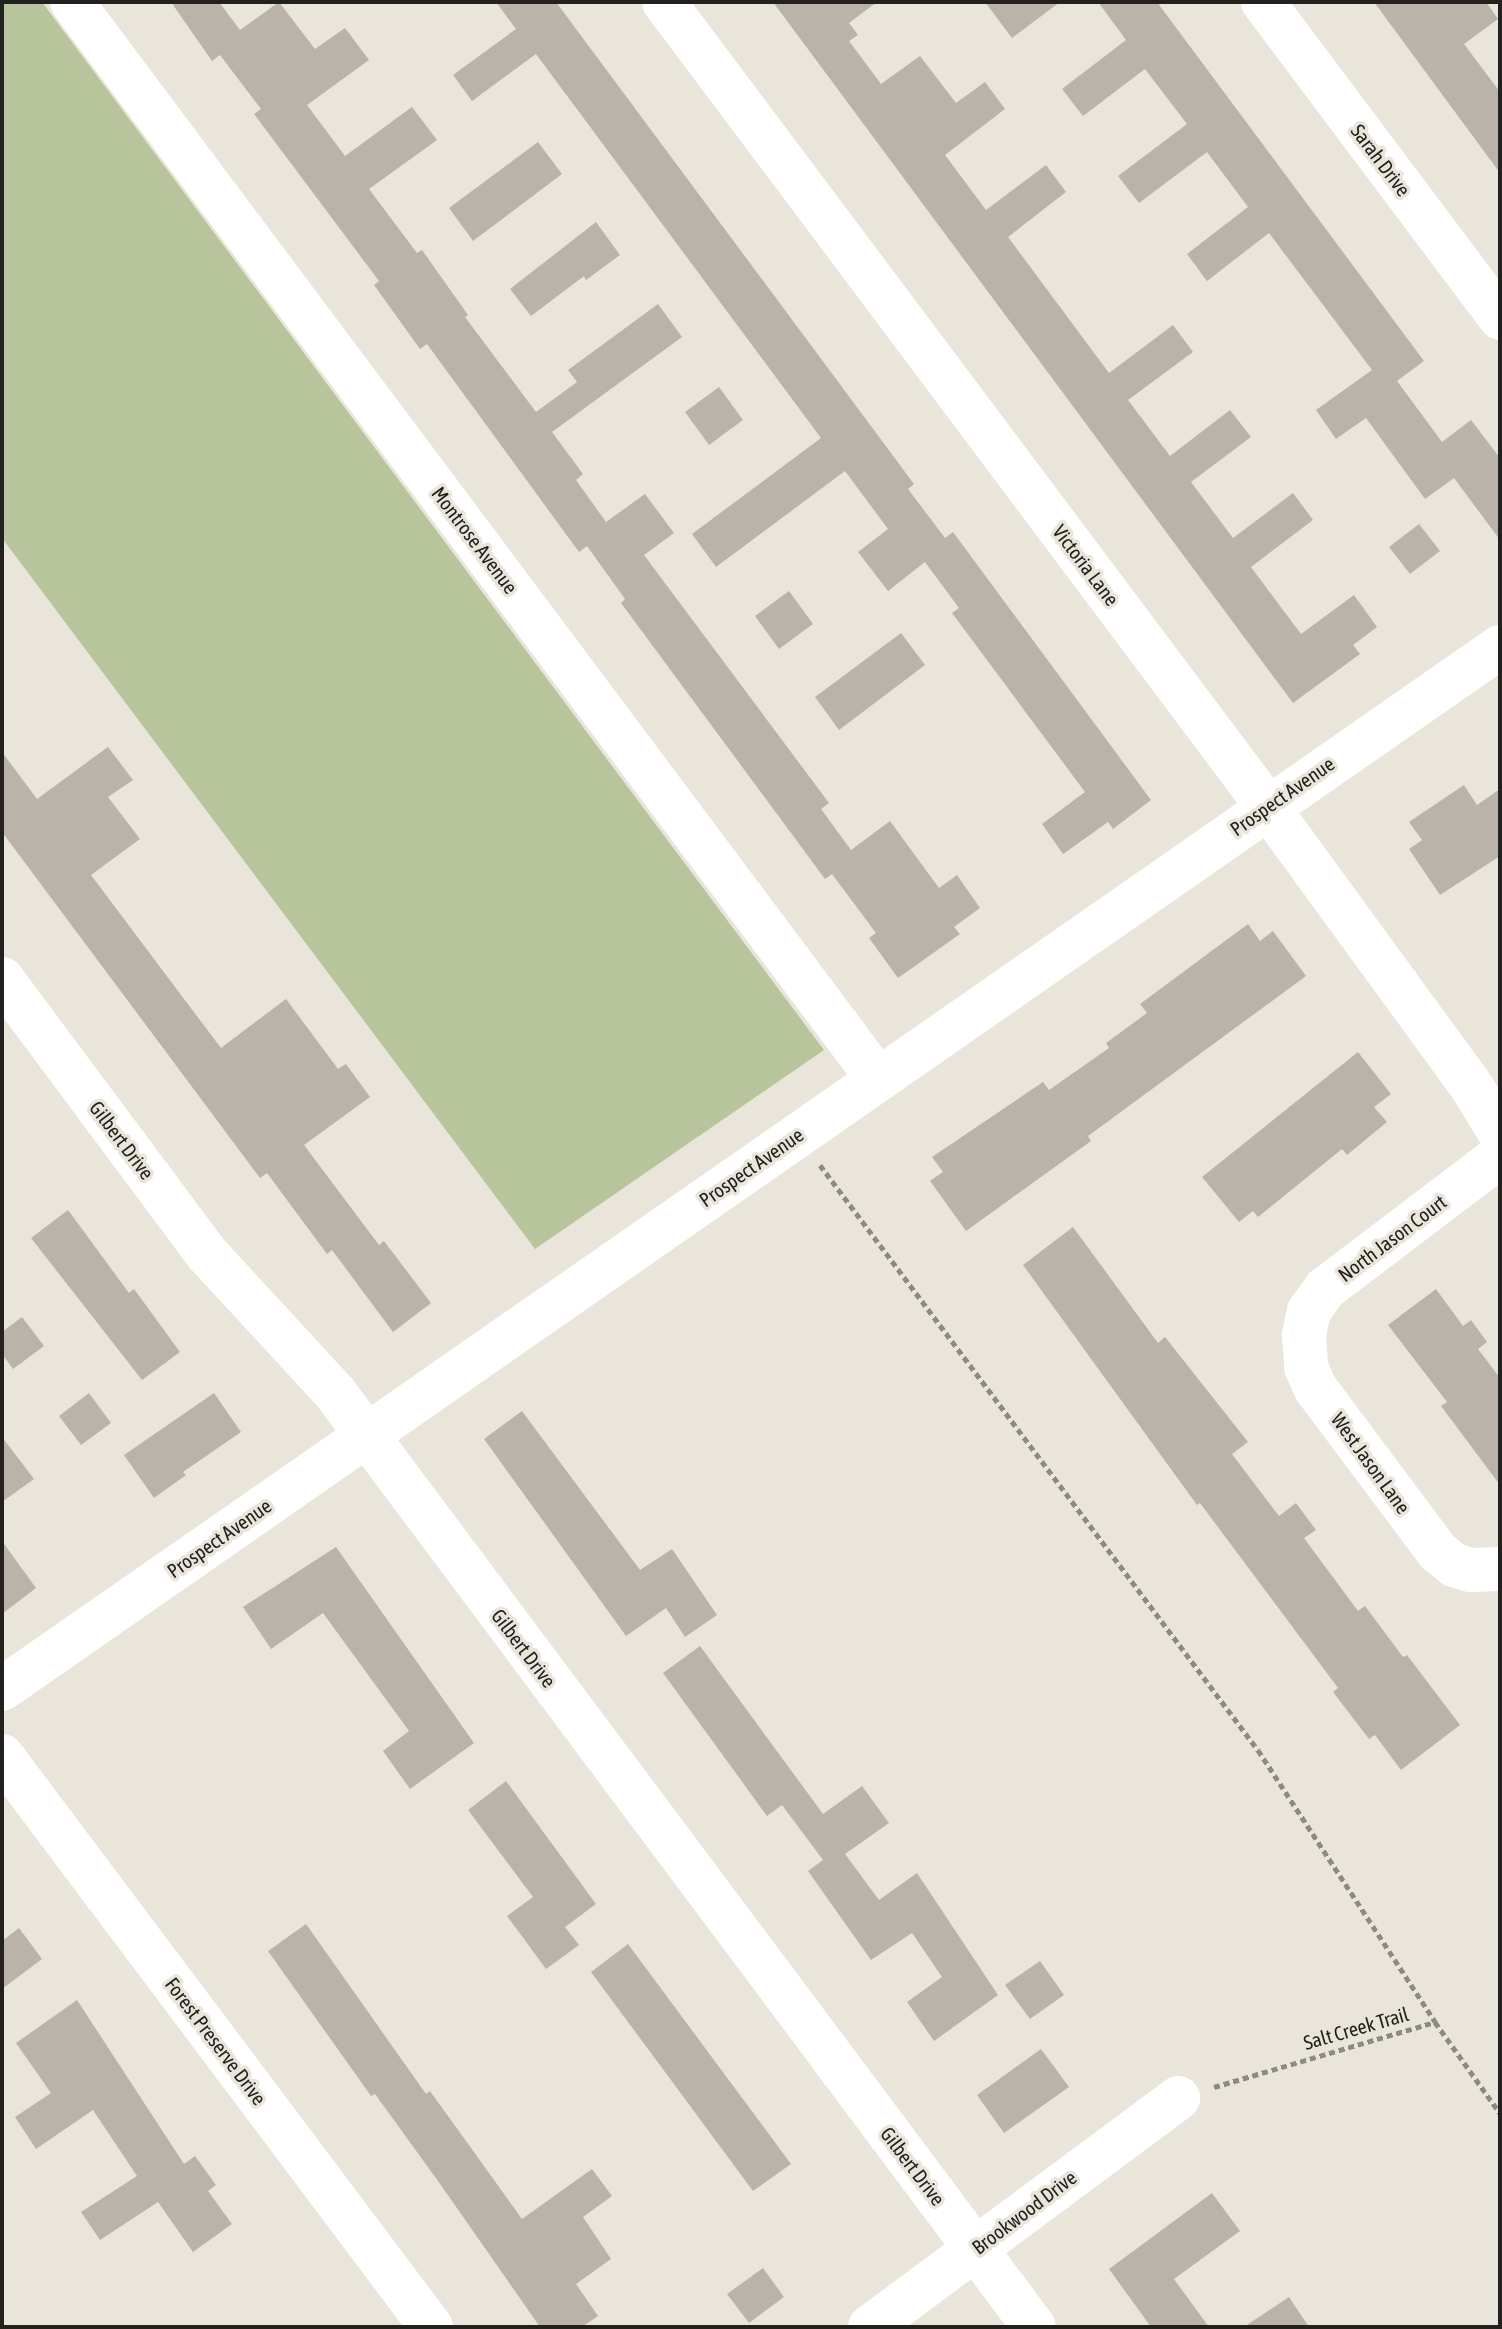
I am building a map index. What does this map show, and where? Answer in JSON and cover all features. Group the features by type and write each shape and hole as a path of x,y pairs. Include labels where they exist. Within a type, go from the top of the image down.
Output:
{"street":[{"name":"Montrose Avenue","path":"72,2 878,1079"},
{"name":"Victoria Lane","path":"664,2 1267,806 1473,1089 1500,1133"},
{"name":"Sarah Drive","path":"1263,2 1500,318"},
{"name":"Prospect Avenue","path":"2,1689 1267,806 1500,647"},
{"name":"Gilbert Drive","path":"2,979 207,1254 336,1394 1034,2327"},
{"name":"North Jason Court","path":"1304,1335 1309,1311 1325,1289 1500,1156"},
{"name":"West Jason Lane","path":"1304,1335 1306,1367 1316,1389 1438,1552 1454,1565 1485,1570"},
{"name":"Forest Preserve Drive","path":"2,1756 431,2327"},
{"name":"Brookwood Drive","path":"870,2327 1178,2098"}],"path":[{"path":"797,1134 1258,1750 1435,2022"},
{"name":"Salt Creek Trail","path":"1178,2098 1435,2022 1500,2113"}],"green space":[{"path":"2,2 42,2 824,1050 535,1249 2,538"}],"building":[{"path":"171,2 219,2 240,30 279,2 315,49 345,28 369,60 307,105 345,156 412,107 437,140 369,189 417,253 422,250 468,315 465,317 536,412 577,382 568,370 658,304 682,337 552,432 583,474 576,480 606,522 645,494 674,533 644,555 829,803 821,809 851,850 890,821 939,888 957,875 980,908 954,927 960,934 898,978 869,938 876,933 832,874 825,879 621,603 625,599 587,546 579,552 427,344 420,349 374,285 379,281 254,114 261,109 220,55 212,61"},
{"path":"496,2 556,2 914,484 908,489 945,538 953,532 1151,800 1113,829 1108,822 1063,854 1042,824 1085,792 952,613 959,608 925,562 888,591 858,552 888,529 845,471 716,567 692,534 821,438 536,54 472,101 453,75 516,29"},
{"path":"773,2 877,2 849,23 858,35 849,41 881,84 920,56 956,103 985,82 1005,109 945,155 986,210 1046,165 1066,192 1008,237 1109,373 1173,325 1193,352 1128,400 1170,456 1230,410 1251,437 1191,482 1233,538 1293,493 1313,520 1251,567 1301,634 1354,595 1377,627 1353,645 1360,654 1293,703"},
{"path":"985,2 1060,2 1012,38"},
{"path":"1098,2 1157,2 1424,361 1397,381 1442,442 1471,420 1500,458 1500,540 1454,478 1425,499 1366,418 1336,439 1316,410 1372,370 1269,233 1207,281 1187,254 1248,207 1207,152 1139,203 1118,176 1187,124 1145,69 1083,116 1062,89 1126,40"},
{"path":"1374,2 1486,2 1498,19 1464,44 1500,92 1500,173"},
{"path":"538,142 562,174 473,241 449,208"},
{"path":"596,222 620,255 586,280 584,276 531,316 510,289"},
{"path":"719,387 743,420 709,445 685,412"},
{"path":"1419,524 1440,551 1410,574 1389,547"},
{"path":"789,591 813,624 779,649 755,616"},
{"path":"901,633 925,665 839,730 815,697"},
{"path":"108,747 133,780 108,797 140,839 91,875 221,1048 286,999 338,1069 346,1064 370,1097 304,1145 379,1245 384,1241 431,1303 393,1332 332,1250 327,1254 267,1173 260,1178 2,832 2,752 37,799"},
{"path":"1464,785 1477,805 1500,789 1500,856 1440,895 1409,849 1422,840 1409,822"},
{"path":"1248,924 1260,941 1273,931 1306,976 1088,1136 1091,1141 966,1231 930,1181 943,1172 932,1157 1043,1082 1049,1090 1109,1048 1106,1043 1147,1013 1140,1004"},
{"path":"1358,1052 1391,1094 1374,1107 1387,1122 1347,1155 1342,1149 1258,1217 1253,1211 1239,1222 1202,1177"},
{"path":"68,1210 129,1293 134,1289 180,1352 142,1380 31,1238"},
{"path":"1073,1227 1158,1343 1165,1337 1248,1442 1232,1454 1279,1516 1296,1503 1316,1530 1304,1538 1315,1553 1358,1611 1365,1606 1403,1657 1407,1655 1460,1725 1401,1770 1375,1735 1369,1739 1333,1692 1338,1688 1200,1503 1197,1505 1023,1265"},
{"path":"1436,1289 1463,1326 1471,1320 1487,1342 1478,1349 1500,1378 1500,1485 1441,1406 1447,1402 1388,1325"},
{"path":"22,1317 44,1346 13,1369 2,1354 2,1332"},
{"path":"89,1393 111,1423 81,1445 59,1416"},
{"path":"214,1393 241,1432 183,1472 186,1475 154,1498 124,1455"},
{"path":"522,1411 640,1570 672,1549 717,1615 685,1637 666,1608 626,1636 484,1439"},
{"path":"2,1437 34,1479 2,1502"},
{"path":"2,1541 36,1588 2,1614"},
{"path":"336,1547 474,1743 410,1789 383,1751 409,1731 323,1613 271,1649 243,1607"},
{"path":"700,1646 823,1814 862,1786 889,1823 845,1854 879,1900 917,1873 998,1995 934,2041 907,2002 942,1977 912,1933 871,1960 808,1871 823,1860 782,1805 767,1816 663,1673"},
{"path":"506,1781 596,1904 565,1927 579,1945 546,1969 507,1916 533,1897 468,1810"},
{"path":"306,1924 426,2094 430,2091 522,2219 592,2169 612,2196 583,2217 611,2259 576,2284 598,2316 582,2327 540,2327 438,2181 375,2094 371,2096 268,1951"},
{"path":"19,1928 42,1959 2,1989 2,1941"},
{"path":"628,1944 791,2164 753,2191 591,1972"},
{"path":"1040,1961 1064,1995 1030,2019 1005,1985"},
{"path":"77,2000 184,2164 195,2156 216,2185 208,2191 232,2224 193,2252 158,2202 100,2240 81,2212 137,2176 93,2110 36,2149 15,2117 51,2093 16,2043"},
{"path":"1041,2049 1069,2087 1004,2133 977,2095"},
{"path":"1212,2193 1240,2231 1174,2279 1209,2327 1151,2327 1109,2269"},
{"path":"763,2268 784,2297 749,2323 727,2294"},
{"path":"1289,2297 1309,2327 1244,2327"}]}
